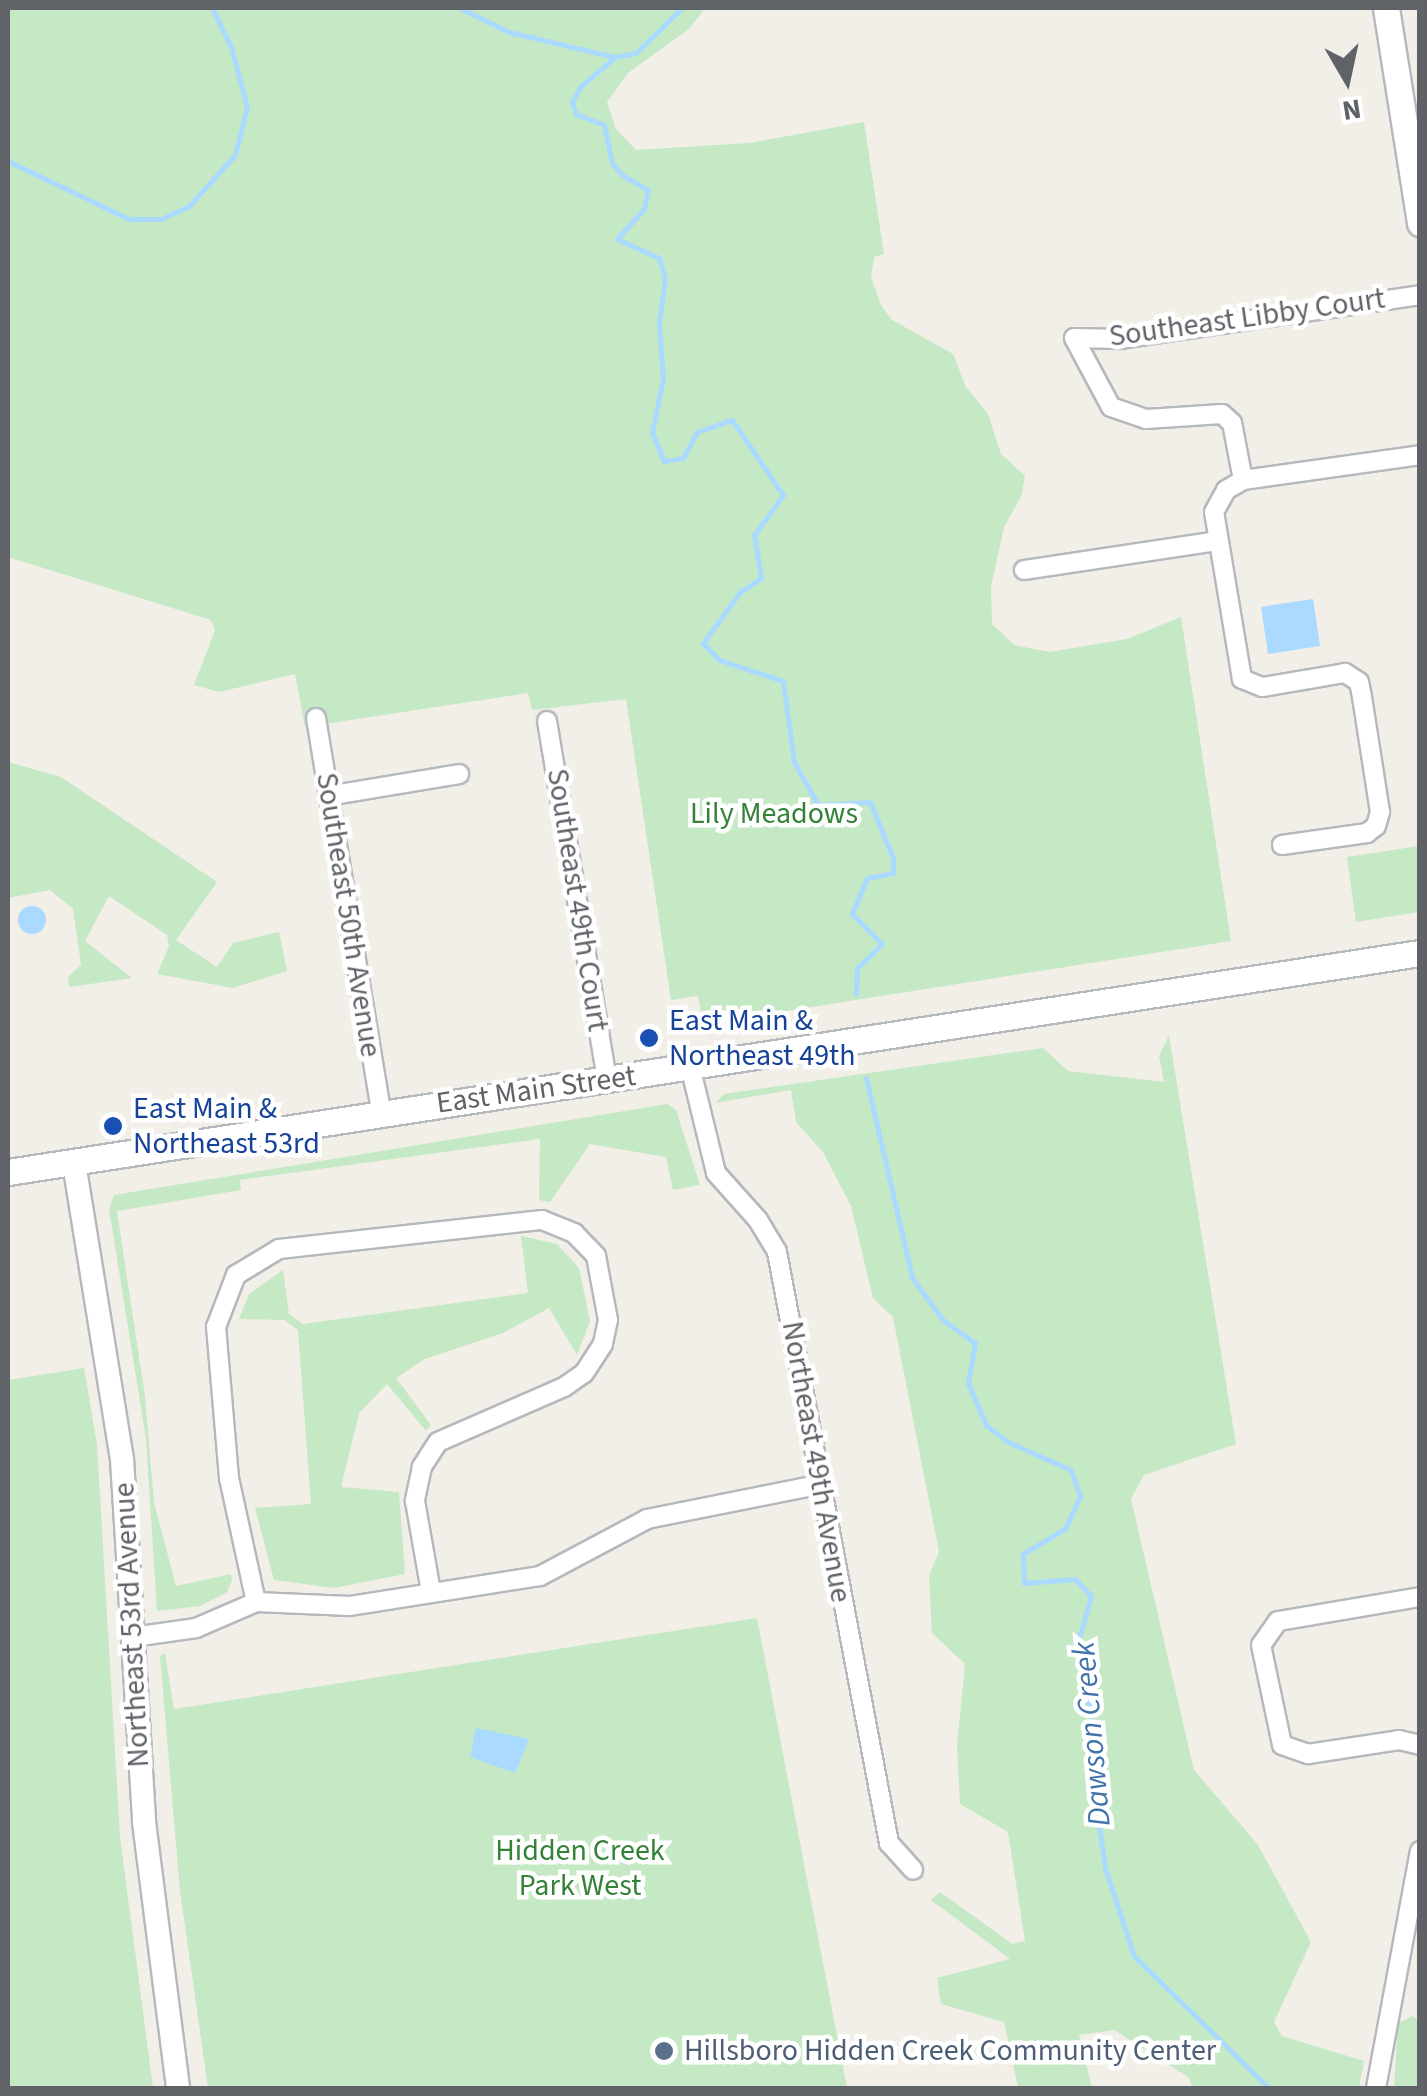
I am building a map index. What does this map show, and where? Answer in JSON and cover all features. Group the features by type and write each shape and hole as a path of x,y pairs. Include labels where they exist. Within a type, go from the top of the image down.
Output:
{"main road":[{"path":"1386,8 1420,223"},
{"name":"East Main Street","path":"8,1172 1420,953"}],"street":[{"name":"Southeast Libby Court","path":"1243,480 1232,423 1222,414 1146,419 1110,407 1074,338 1120,339 1420,295"},
{"path":"1282,845 1366,834 1376,826 1380,812 1359,682 1345,673 1250,686 1242,678 1214,512 1226,490 1243,480 1420,455"},
{"path":"1024,570 1218,540"},
{"name":"Southeast 50th Avenue","path":"316,718 381,1112"},
{"name":"Southeast 49th Court","path":"547,722 607,1079"},
{"path":"328,796 459,774"},
{"name":"Northeast 49th Avenue","path":"690,1066 716,1173 758,1220 776,1252 889,1843 913,1870"},
{"name":"Northeast 53rd Avenue","path":"74,1163 118,1428 150,1884 178,2088"},
{"path":"256,1602 228,1478 216,1328 236,1275 279,1249 542,1220 574,1233 596,1256 608,1320 604,1344 584,1373 564,1387 438,1442 422,1467 416,1502 430,1592"},
{"path":"133,1636 196,1628 256,1602 350,1606 540,1576 647,1518 822,1484"},
{"path":"1420,1597 1289,1617 1266,1629 1261,1645 1275,1731 1282,1745 1308,1754 1400,1740 1420,1744"},
{"path":"1376,2088 1420,1851"}],"green space":[{"name":"Lily Meadows","path":"8,8 705,8 689,29 628,73 607,102 616,129 636,150 749,143 864,122 884,254 874,257 871,277 881,305 892,320 953,354 966,387 988,414 1001,454 1025,476 1021,497 1004,527 991,587 992,624 1014,645 1050,652 1127,639 1181,617 1231,941 703,1024 698,996 671,1000 626,699 532,710 528,693 305,727 295,674 219,692 194,685 215,630 211,620 8,557"},
{"path":"8,762 61,777 217,882 176,940 217,967 233,943 279,932 287,971 233,988 157,974 169,946 167,935 109,896 85,941 132,978 69,987 68,977 81,965 73,909 50,890 8,898"},
{"path":"1419,846 1419,912 1356,922 1347,857"},
{"path":"1169,1035 1236,1444 1144,1475 1131,1499 1194,1770 1258,1845 1311,1942 1274,2022 1282,2036 1364,2061 1359,2088 1193,2088 1188,2077 1114,2030 1079,2035 1092,2088 1018,2088 1004,2022 941,2004 937,1978 1010,1959 931,1900 940,1892 1012,1944 1025,1941 1008,1832 960,1804 957,1745 965,1664 932,1633 929,1575 939,1552 893,1317 873,1298 851,1206 823,1152 796,1122 791,1090 715,1103 724,1094 1043,1048 1068,1071 1164,1082 1159,1056"},
{"path":"667,1104 676,1110 700,1185 673,1190 666,1157 590,1144 550,1202 539,1200 540,1139 240,1180 241,1190 117,1211 145,1397 154,1503 176,1586 231,1574 232,1580 227,1592 200,1606 157,1611 146,1439 109,1209 114,1195"},
{"path":"521,1236 557,1244 579,1268 590,1321 577,1355 549,1308 503,1333 425,1359 396,1378 431,1425 426,1431 387,1384 359,1413 341,1487 399,1492 405,1574 334,1588 274,1580 255,1508 311,1504 298,1330 284,1320 239,1319 249,1294 283,1270 289,1314 303,1324 528,1293"},
{"path":"84,1368 97,1444 120,1837 153,2088 8,2088 8,1380"},
{"name":"Hidden Creek Park West","path":"757,1618 847,2088 208,2088 180,1891 160,1656 165,1653 174,1709"},
{"path":"1413,2016 1419,2020 1419,2088 1394,2088 1398,2023"}],"water":[{"path":"1313,599 1320,646 1268,654 1261,607"},
{"path":"32,906 42,910 46,920 42,930 32,934 22,930 18,920 22,910"},
{"path":"476,1728 529,1739 515,1773 470,1757"}],"waterway":[{"path":"8,161 129,219 161,219 189,206 235,155 247,107 231,47 212,8"},
{"path":"460,8 509,32 615,57 636,53 682,8"},
{"name":"Dawson Creek","path":"615,57 581,86 572,102 576,114 604,125 612,163 622,175 648,190 644,209 617,239 659,258 665,279 659,322 663,379 652,432 664,461 683,458 697,432 732,420 783,495 754,535 761,578 740,592 703,643 719,660 783,681 794,762 818,805 870,802 893,858 893,873 867,878 852,914 882,944 857,968 856,994"},
{"name":"Dawson Creek","path":"866,1078 912,1278 943,1320 975,1343 968,1383 986,1425 1008,1442 1071,1470 1080,1496 1066,1528 1023,1554 1024,1583 1075,1579 1091,1596 1078,1642 1096,1748 1097,1812 1105,1868 1134,1956 1269,2088"}],"place":[{"name":"East Main & Northeast 49th","path":"649,1038"},
{"name":"East Main & Northeast 53rd","path":"113,1126"},
{"name":"Hillsboro Hidden Creek Community Center","path":"664,2051"}]}
